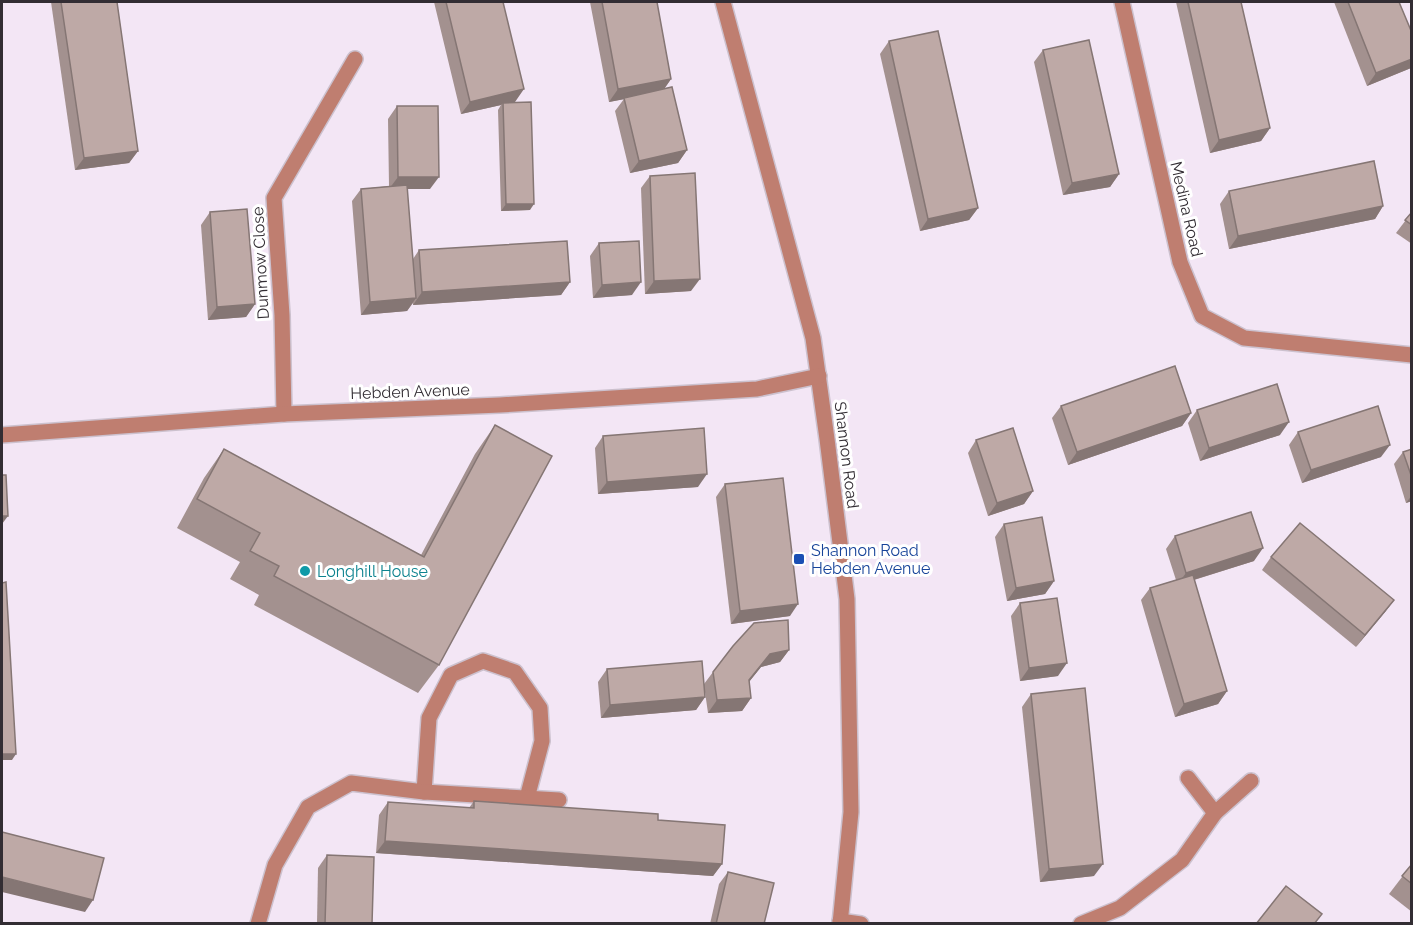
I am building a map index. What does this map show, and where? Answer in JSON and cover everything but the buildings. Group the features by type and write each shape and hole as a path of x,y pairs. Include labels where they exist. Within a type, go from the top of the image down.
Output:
{"street":[{"name":"Shannon Road","path":"723,2 813,338 819,376 847,599 851,812 840,922"},
{"name":"Medina Road","path":"1122,2 1180,262 1202,316 1244,338 1412,355"},
{"name":"Dunmow Close","path":"284,414 282,315 274,198 355,59"},
{"name":"Hebden Avenue","path":"2,435 284,414 500,405 757,389 819,376"},
{"path":"424,792 429,718 451,675 483,661 515,672 540,708 542,741 528,798"},
{"path":"1188,778 1215,813"},
{"path":"1081,924 1120,908 1182,860 1215,813 1251,781"},
{"path":"258,924 275,865 308,807 351,783 424,792 559,800"},
{"path":"840,922 861,924"}],"place":[{"name":"Shannon Road Hebden Avenue","path":"799,559"},
{"name":"Longhill House","path":"305,571"}]}
